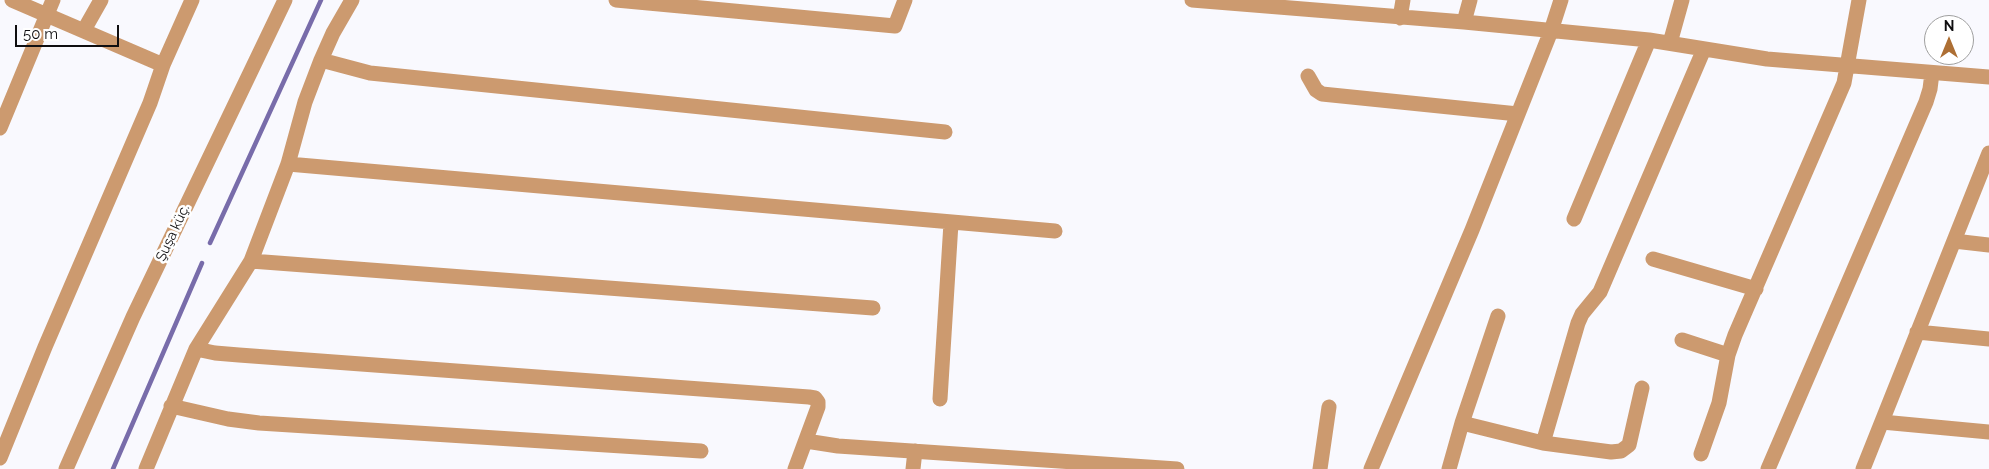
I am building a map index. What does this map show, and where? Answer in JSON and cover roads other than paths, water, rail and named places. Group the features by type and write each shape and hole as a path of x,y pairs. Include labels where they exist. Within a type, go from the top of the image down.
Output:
{"street":[{"path":"12,0 162,64"},
{"path":"0,128 53,0"},
{"path":"84,30 101,0"},
{"path":"0,458 45,347 150,103 162,64 192,0"},
{"name":"Şuşa küç.","path":"66,469 133,317 285,0"},
{"path":"146,469 196,349 251,261 288,164 305,102 321,60 333,33 352,0"},
{"path":"616,0 895,26 905,0"},
{"path":"1192,0 1287,4 1400,18 1464,22 1649,40 1767,59 1989,78"},
{"path":"1400,18 1403,0"},
{"path":"1464,22 1470,0"},
{"path":"1371,469 1518,114 1551,31 1561,0"},
{"path":"1670,43 1682,0"},
{"path":"1701,454 1719,403 1728,355 1837,101 1848,67 1859,0"},
{"path":"1574,220 1649,40"},
{"path":"1543,443 1578,323 1582,314 1600,292 1704,48"},
{"path":"321,60 370,73 945,132"},
{"path":"1768,469 1926,102 1932,73"},
{"path":"1308,76 1316,90 1322,94 1518,114"},
{"path":"1863,469 1989,153"},
{"path":"288,164 1055,231"},
{"path":"940,399 951,223"},
{"path":"1954,241 1989,244"},
{"path":"1653,259 1756,289"},
{"path":"251,261 873,308"},
{"path":"1449,469 1498,316"},
{"path":"1917,332 1989,339"},
{"path":"1682,340 1728,355"},
{"path":"196,349 231,354 815,398 818,402 818,407 795,469"},
{"path":"1462,424 1543,443 1611,452 1621,450 1629,445 1642,388"},
{"path":"171,406 228,419 259,423 701,450"},
{"path":"1320,469 1329,408"},
{"path":"1882,422 1989,432"},
{"path":"806,441 830,445 1177,469"},
{"path":"913,469 915,451"}],"waterway":[{"path":"210,243 321,0"},
{"path":"113,469 202,263"}]}
